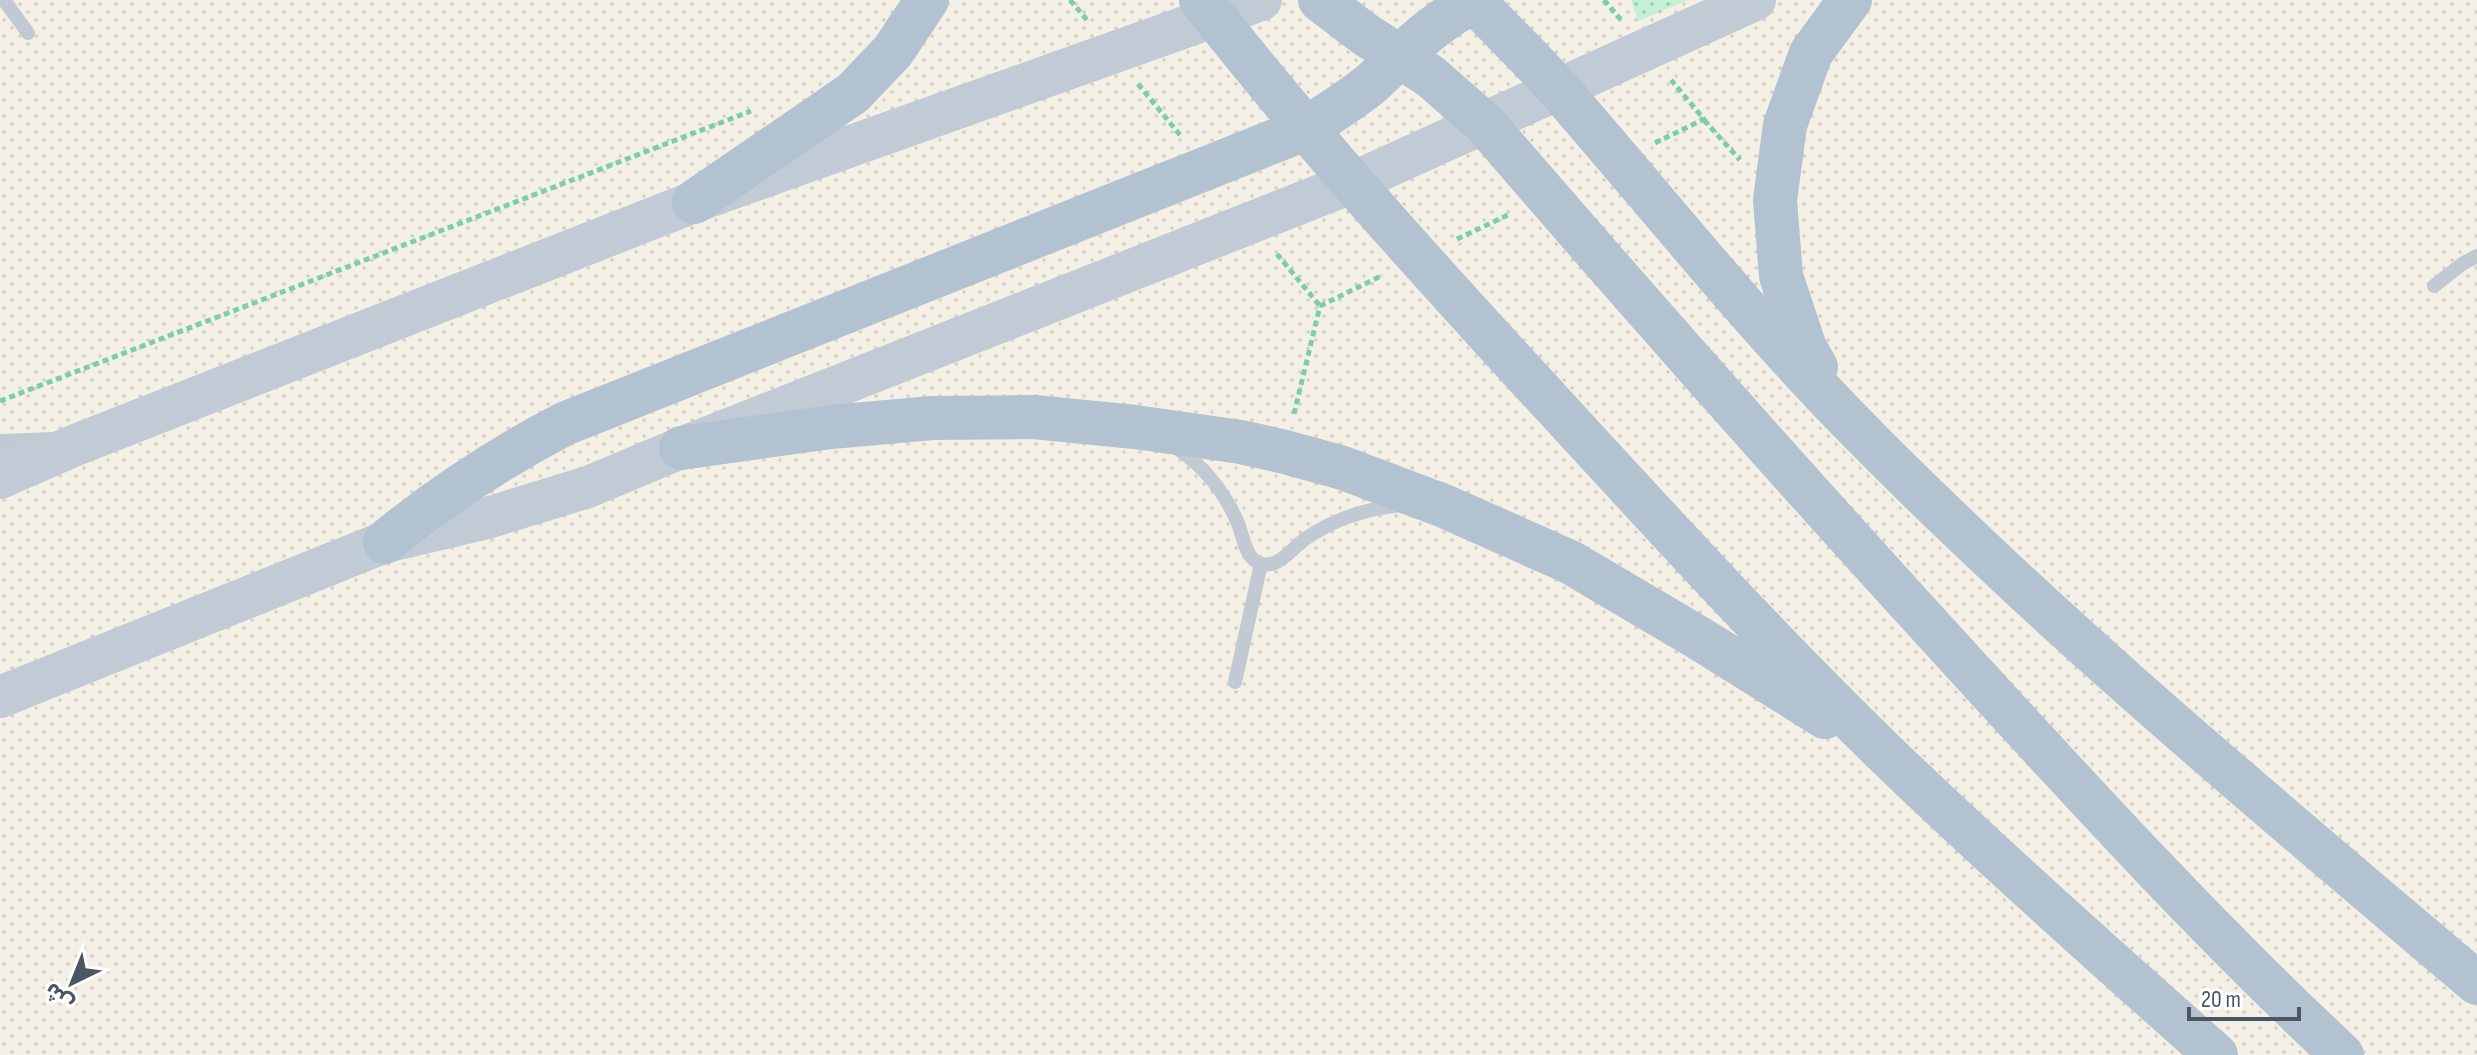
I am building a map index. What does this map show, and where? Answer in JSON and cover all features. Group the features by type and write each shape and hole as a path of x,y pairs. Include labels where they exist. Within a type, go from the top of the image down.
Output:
{"main road":[{"path":"694,202 853,93 893,51 927,0"},
{"path":"0,478 73,446 694,202 1207,8 1261,0"},
{"path":"1320,0 1366,35 1430,76 1485,124 1789,471 1968,668 2188,903 2342,1055"},
{"path":"385,542 470,477 564,424 1305,129 1339,108 1447,17 1474,0 1559,89 1668,218 1843,414 2023,589 2132,689 2477,983"},
{"path":"0,697 385,542 487,518 588,487 1354,182 1755,0"},
{"path":"1843,414 1805,348 1781,276 1775,200 1785,125 1811,53 1850,0"},
{"path":"1207,8 1305,129 1484,329 1750,616 1887,755 2006,867 2216,1055"},
{"path":"681,448 831,427 932,418 1034,417 1135,427 1241,442 1285,452 1343,468 1444,506 1570,562 1887,755"}],"street":[{"path":"0,449 73,446"}],"lane":[{"path":"4,0 28,33"},
{"path":"2434,286 2477,256"},
{"path":"1135,427 1161,438 1206,473 1223,495 1249,554 1261,564 1270,565 1278,561 1307,538 1332,523 1358,513 1386,506 1444,506"},
{"path":"1235,682 1261,564"}],"path":[{"path":"0,401 756,109"},
{"path":"1285,452 1320,306"}],"sand":[{"path":"0,0 2477,0 2477,1055 0,1055"}],"green space":[{"path":"1631,0 1688,0 1638,21"}]}
